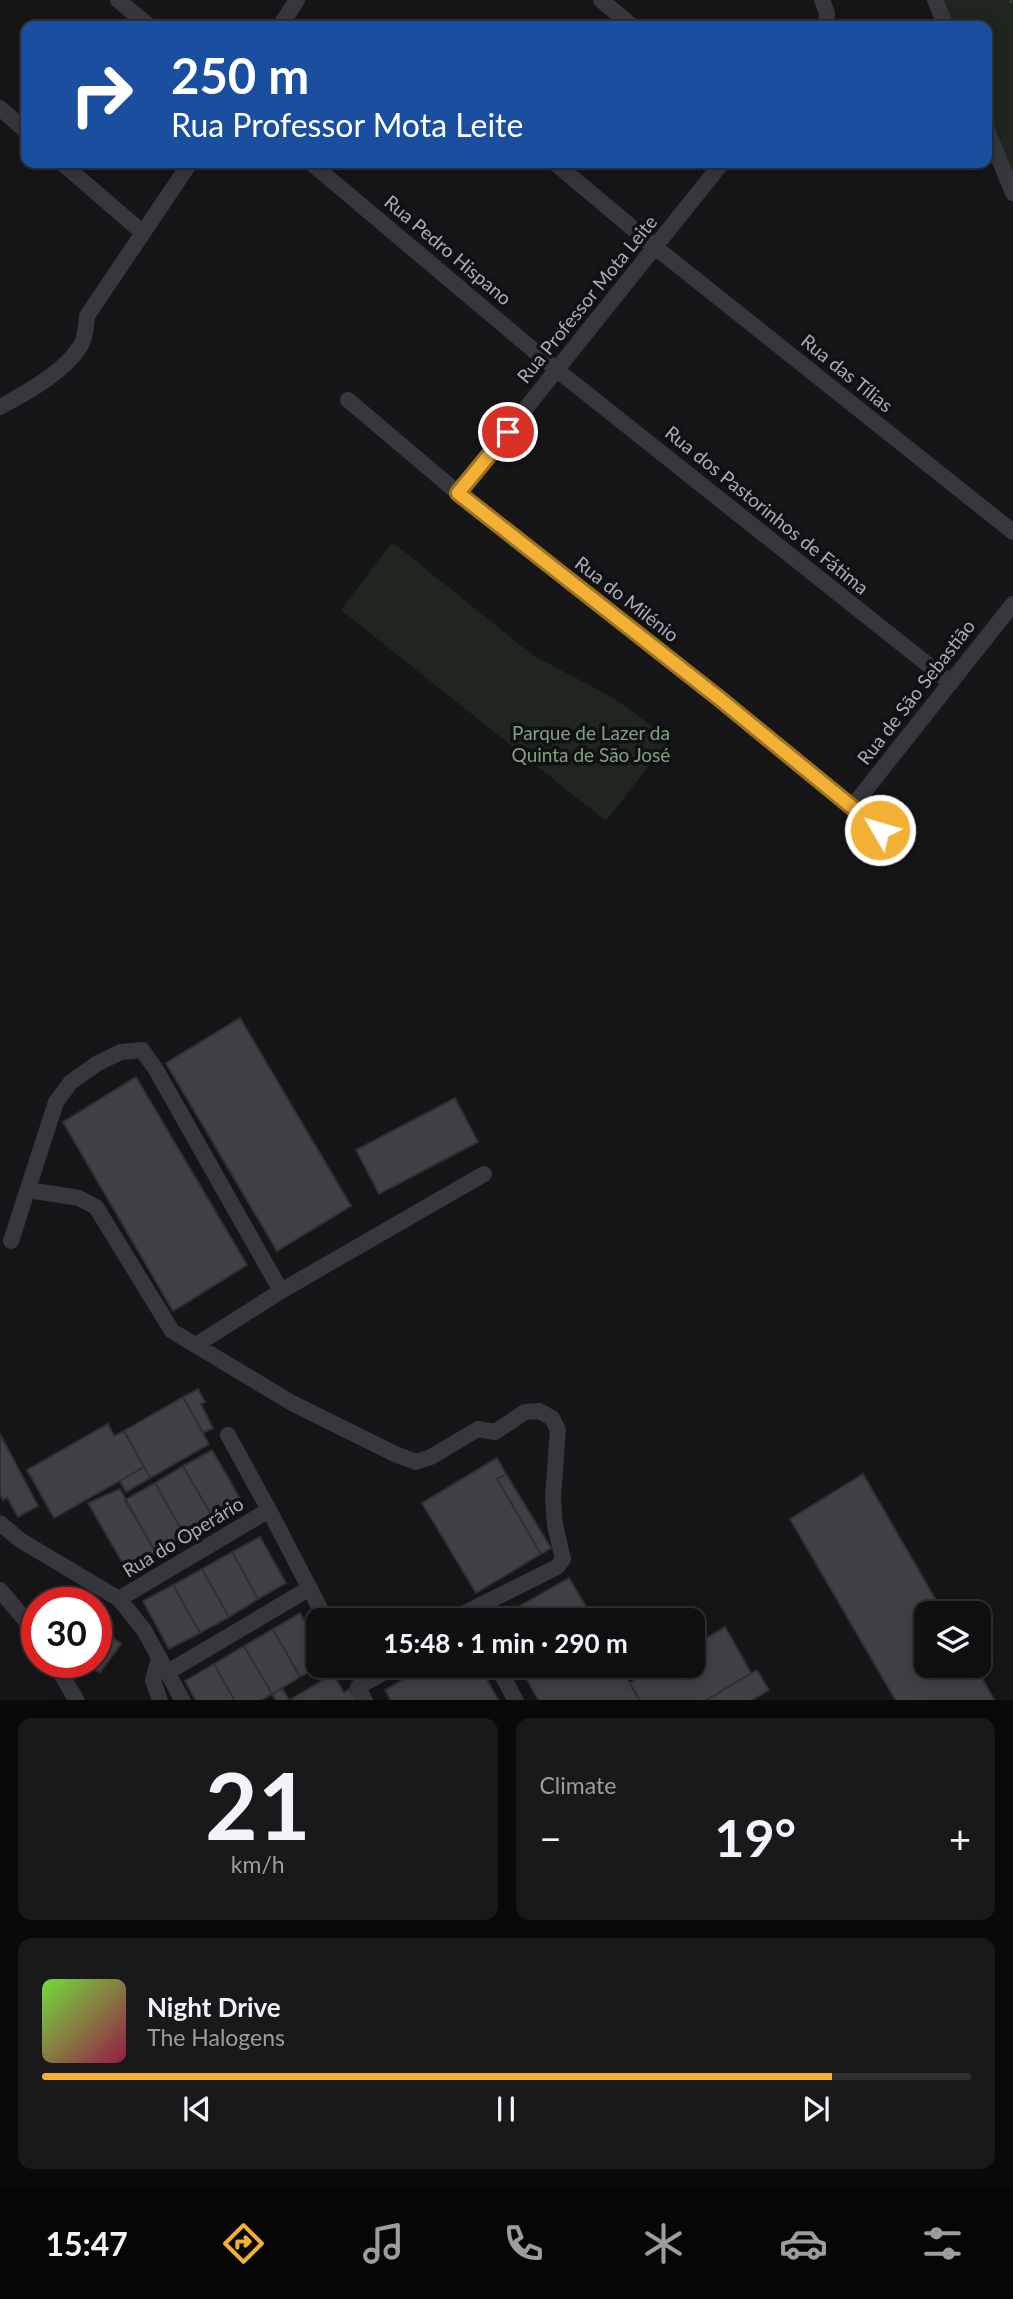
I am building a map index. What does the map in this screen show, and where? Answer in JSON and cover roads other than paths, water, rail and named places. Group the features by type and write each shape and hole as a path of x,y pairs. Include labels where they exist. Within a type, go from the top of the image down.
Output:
{"street":[{"path":"118,0 143,21"},
{"path":"283,21 297,0"},
{"path":"601,0 626,21"},
{"path":"822,0 827,13 826,21"},
{"path":"935,0 944,21"},
{"path":"0,108 21,127"},
{"path":"992,142 1013,193"},
{"path":"68,168 143,233"},
{"path":"0,407 29,391 61,367 82,342 88,316 187,168"},
{"name":"Rua Pedro Hispano","path":"317,168 557,370"},
{"name":"Rua das Tílias","path":"561,168 655,247 1013,532"},
{"name":"Rua Professor Mota Leite","path":"458,493 718,168"},
{"name":"Rua dos Pastorinhos de Fátima","path":"557,370 951,683"},
{"name":"Rua do Milénio","path":"348,400 458,493 720,699 880,830"},
{"name":"Rua de São Sebastião","path":"852,807 1013,604"},
{"path":"11,1241 56,1102 71,1082 97,1063 121,1052 142,1050 155,1068 281,1291"},
{"path":"196,1345 281,1291 484,1174"},
{"path":"28,1189 79,1198 96,1207 172,1331 292,1403 394,1454 416,1462 431,1457 478,1429 495,1432 525,1412 539,1411 552,1418 558,1430 553,1497 555,1525 563,1559 557,1567 475,1608"},
{"name":"Rua do Operário","path":"228,1435 320,1608"},
{"name":"Rua do Operário","path":"119,1599 269,1510"},
{"path":"0,1523 20,1540 119,1599 144,1630 183,1700"},
{"path":"159,1700 153,1680 164,1665 310,1588"},
{"path":"0,1590 21,1615"},
{"path":"64,1678 77,1700"},
{"path":"365,1700 358,1687 374,1678"},
{"path":"503,1678 516,1700"}],"park label":[{"name":"Parque de Lazer da Quinta de São José","path":"591,744"}]}
